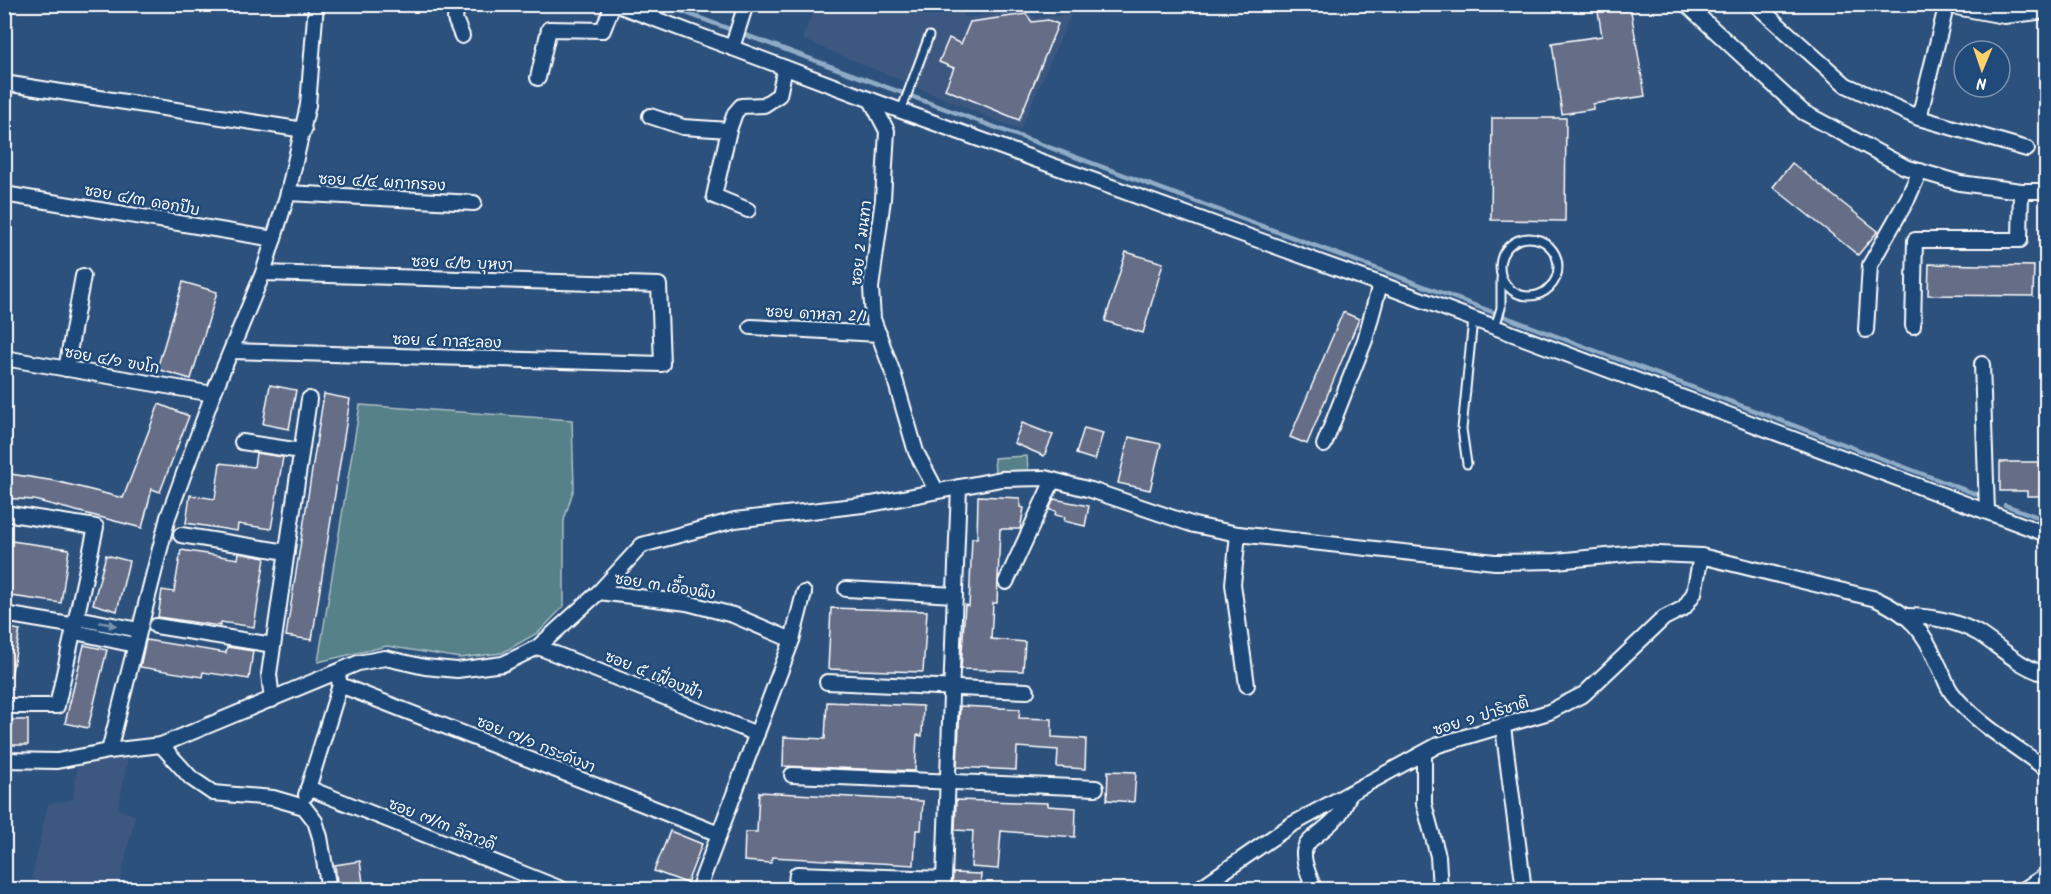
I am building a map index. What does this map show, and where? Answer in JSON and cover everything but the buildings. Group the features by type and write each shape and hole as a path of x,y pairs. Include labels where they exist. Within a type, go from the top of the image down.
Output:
{"street":[{"path":"109,751 168,517 213,394 263,273 288,193 304,130 316,4"},
{"path":"458,4 455,19 462,36"},
{"path":"538,78 549,29 603,30 614,4 735,37 785,68 871,100 902,106 1473,319 1496,324 2046,534"},
{"path":"735,37 746,4"},
{"path":"1686,4 1803,112 1905,167 1960,183 2021,191 2046,191"},
{"path":"1755,4 1846,85 1919,118 2026,149"},
{"path":"1919,118 1943,6 2004,16 2046,11"},
{"path":"748,210 714,196 729,130 735,113 741,106 764,105 778,94 785,68"},
{"path":"4,82 304,130"},
{"name":"ซอย 2 มนทา","path":"871,100 887,131 885,181 871,288 873,319 916,452 936,490"},
{"path":"650,116 683,127 729,130"},
{"path":"1866,330 1870,265 1908,198 1920,171"},
{"path":"1913,326 1915,240 2020,240 2021,191"},
{"name":"ซอย ๔/๔ ผกากรอง","path":"288,193 474,203"},
{"name":"ซอย ๔/๓ ดอกปีบ","path":"4,194 274,239"},
{"name":"ซอย ๔/๒ บุหงา","path":"263,273 659,285 662,364"},
{"path":"66,369 83,276"},
{"path":"1324,445 1365,340 1380,284"},
{"name":"ซอย ดาหลา 2/1","path":"751,327 879,334"},
{"name":"ซอย ๔ กาสะลอง","path":"232,351 662,364"},
{"name":"ซอย ๔/๑ ฃงโก","path":"4,358 213,394"},
{"path":"1982,364 1987,511"},
{"path":"272,700 269,675 309,399"},
{"path":"242,442 302,451"},
{"path":"4,760 57,761 109,751 161,746 358,663 385,658 425,667 457,670 503,664 538,647 599,592 642,545 735,520 872,504 1001,479 1053,480 1194,525 1239,534 1495,562 1556,561 1637,553 1701,556 1876,599 1918,626 1931,646 1951,692 1969,710 2046,769"},
{"path":"1006,582 1053,480"},
{"path":"795,890 797,874 944,879 959,486"},
{"path":"4,513 96,527 57,706 4,706"},
{"path":"1239,534 1233,584 1247,685"},
{"path":"181,535 287,552"},
{"name":"ซอย ๑ ปาริชาติ","path":"1197,890 1291,825 1438,745 1549,712 1584,694 1664,618 1684,608 1694,593 1701,556"},
{"path":"846,589 955,595"},
{"name":"ซอย ๓ เอื้องผึง","path":"599,592 687,603 733,615 792,640"},
{"path":"698,890 792,640 804,593"},
{"path":"4,614 76,625 139,630"},
{"path":"1905,616 1932,616 1976,632 2034,671 2046,674"},
{"path":"76,625 135,645"},
{"path":"156,626 273,645"},
{"name":"ซอย ๕ เฟื่องฟ้า","path":"538,647 758,735"},
{"path":"304,807 340,685 337,671"},
{"path":"827,682 1027,691"},
{"name":"ซอย ๗/๑ กระดังงา","path":"340,685 719,834"},
{"path":"1503,727 1524,890"},
{"path":"161,746 191,778 213,793 273,798 304,807 315,821 320,837 329,890"},
{"path":"1424,753 1424,804 1438,856 1440,890"},
{"path":"792,775 1096,788"},
{"name":"ซอย ๗/๓ ลีลาวดี","path":"308,788 564,890"},
{"path":"1315,890 1306,869 1304,851 1307,840 1340,814 1350,793"},
{"path":"2023,890 2046,875"}],"lane":[{"path":"902,106 929,36"},
{"path":"1496,324 1501,308 1500,264 1503,253 1510,244 1521,239 1532,238 1544,241 1558,259 1559,271 1555,282 1548,290 1537,296 1526,297 1515,293 1506,285 1501,275"},
{"path":"1467,464 1462,429 1473,319"}],"shaded area":[{"path":"816,5 961,5 964,18 1026,9 1036,18 1071,14 1020,130 802,39"},
{"path":"129,753 118,809 135,816 118,889 82,889 32,879 48,804 73,800 78,761"}],"green space":[{"path":"360,405 572,420 574,488 564,520 564,606 539,632 502,653 460,658 387,646 318,662"},
{"path":"1027,456 1028,471 995,474 994,458"}],"waterway":[{"path":"662,4 1394,275 1981,496"},
{"path":"2005,505 2046,520"}]}
